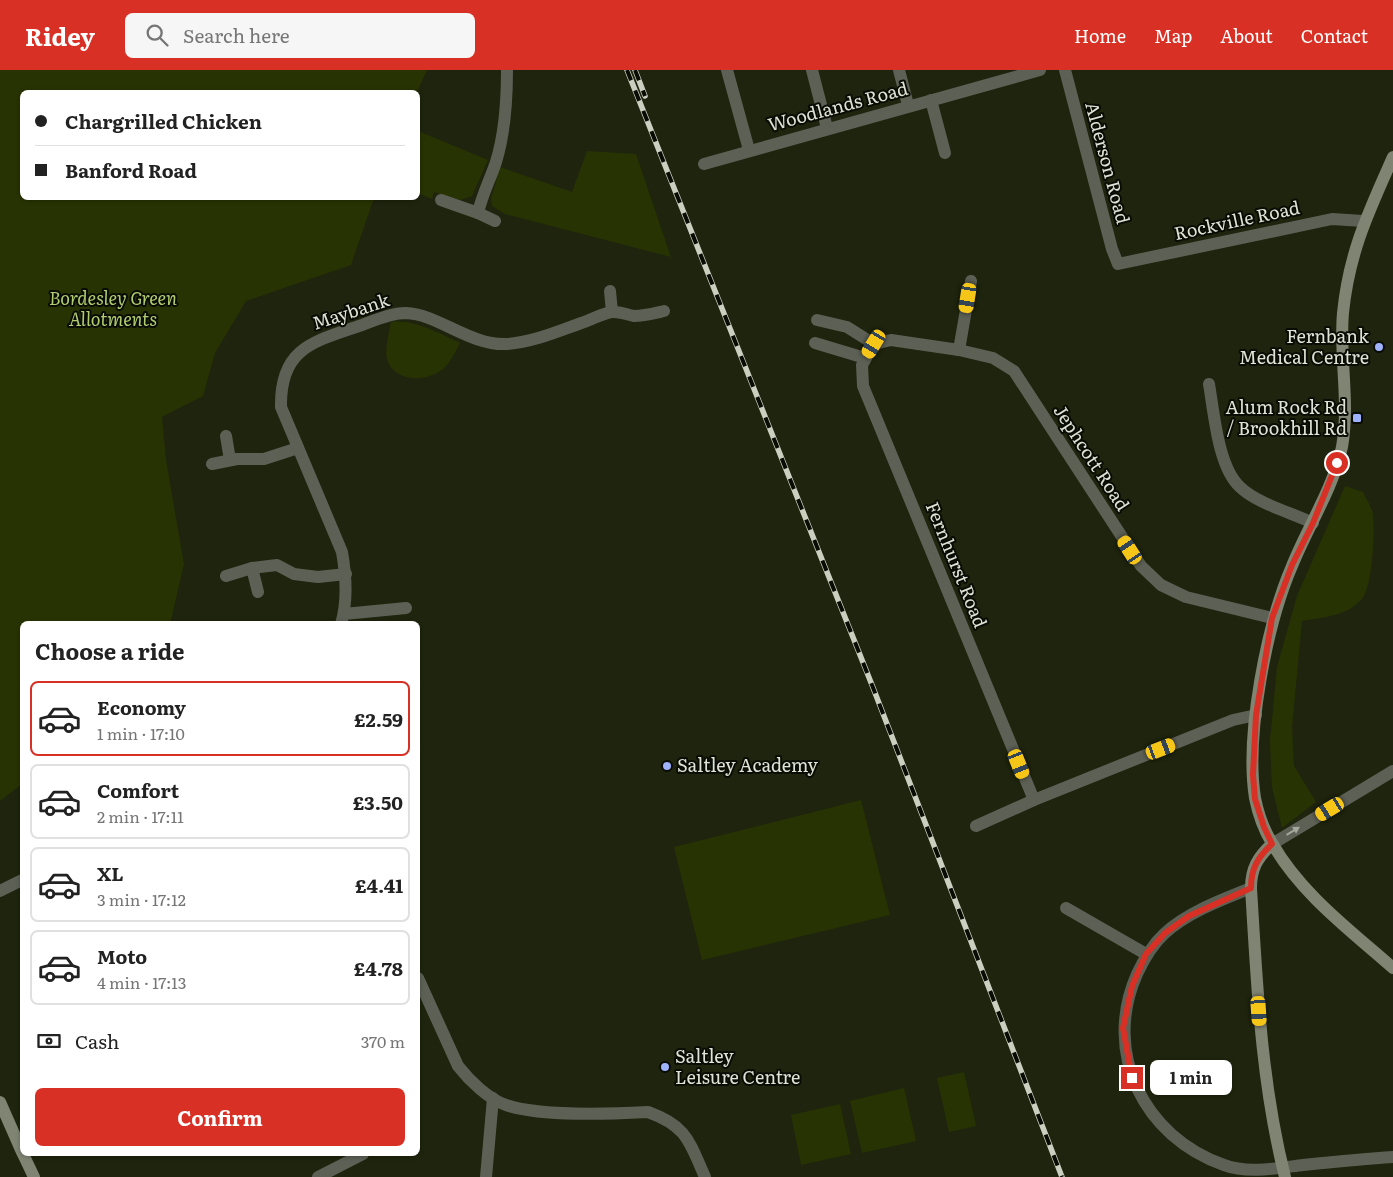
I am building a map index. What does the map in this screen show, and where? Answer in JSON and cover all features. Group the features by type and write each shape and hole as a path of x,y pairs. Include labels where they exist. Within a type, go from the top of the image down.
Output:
{"street":[{"path":"478,213 482,195 496,162 506,108 507,70"},
{"path":"727,70 749,150"},
{"path":"812,70 827,128"},
{"path":"899,70 908,106"},
{"name":"Woodlands Road","path":"704,164 827,128 1040,70"},
{"name":"Alderson Road","path":"1065,70 1112,249 1118,264"},
{"path":"931,100 945,153"},
{"path":"1393,157 1363,221 1349,267 1343,315 1346,406 1341,449 1333,476 1313,523 1292,565 1272,618 1256,715 1253,775 1255,799 1264,827 1272,844 1292,872 1316,900 1393,968"},
{"path":"441,200 495,221"},
{"name":"Rockville Road","path":"1118,264 1332,219 1363,221"},
{"path":"959,350 971,281"},
{"path":"610,291 612,312"},
{"name":"Maybank","path":"343,619 346,574 342,552 281,407 281,388 290,362 311,343 385,317 405,313 423,317 484,341 506,344 541,337 612,312 636,316 664,311"},
{"path":"817,320 847,327 874,344"},
{"name":"Jephcott Road","path":"874,344 891,340 959,350 993,358 1014,371 1141,566 1161,585 1186,597 1272,618"},
{"path":"815,343 865,358"},
{"name":"Fernhurst Road","path":"874,344 862,365 863,386 1034,800"},
{"path":"1209,384 1228,472 1240,487 1252,496 1313,523"},
{"path":"226,436 230,460"},
{"path":"212,464 230,460 264,459 298,448"},
{"path":"226,576 252,568 277,565 294,574 318,577 346,574"},
{"path":"252,568 258,592"},
{"path":"343,619 406,608"},
{"path":"976,826 1034,800 1233,720 1256,715"},
{"path":"1284,1172 1270,1102 1260,1029 1251,888 1254,865 1272,844 1393,771"},
{"path":"0,890 20,881"},
{"path":"1251,888 1189,916 1165,933 1146,954 1132,986 1123,1028 1132,1078 1146,1106 1163,1127 1185,1147 1225,1166 1284,1172 1393,1156"},
{"path":"1066,908 1146,954"},
{"path":"420,988 423,1004 458,1066 468,1078 493,1098 504,1104 544,1112 648,1112 663,1118 682,1130 705,1177"},
{"path":"486,1177 493,1098"},
{"path":"0,1102 20,1146"},
{"path":"24,1156 34,1177"},
{"path":"318,1177 359,1156"}],"green space":[{"name":"Bordesley Green Allotments","path":"0,70 427,70 418,90 20,90 20,200 373,200 351,265 246,301 215,353 203,396 162,417 166,460 184,564 171,621 20,621 20,786 0,801"},
{"path":"420,132 488,160 472,196 460,200 434,192 432,199 420,194"},
{"path":"587,151 636,154 671,257 505,214 492,206 491,199 500,167 572,192"},
{"path":"391,322 418,325 460,343 446,366 433,375 416,378 400,375 387,360 387,343"},
{"path":"1345,486 1363,492 1372,511 1374,533 1368,585 1360,601 1347,610 1333,616 1302,621 1292,727 1294,766 1316,802 1282,828 1272,787 1270,741 1277,667 1297,596"},
{"path":"861,800 890,915 702,960 674,847"},
{"path":"964,1072 976,1126 949,1132 937,1078"},
{"path":"904,1088 916,1141 862,1153 850,1101"},
{"path":"840,1104 851,1154 801,1165 791,1115"}],"railway":[{"path":"627,70 872,685 1062,1177"},
{"path":"635,70 645,96"}],"place":[{"name":"Fernbank Medical Centre","path":"1379,347"},
{"name":"Alum Rock Rd / Brookhill Rd","path":"1357,418"},
{"name":"Saltley Academy","path":"667,766"},
{"name":"Saltley Leisure Centre","path":"665,1067"}],"route":[{"path":"1132,1078 1123,1028 1132,986 1146,954 1165,933 1189,916 1251,888 1252,870 1262,853 1272,844 1255,799 1253,775 1256,715 1272,618 1292,565 1313,523 1337,463"}]}
